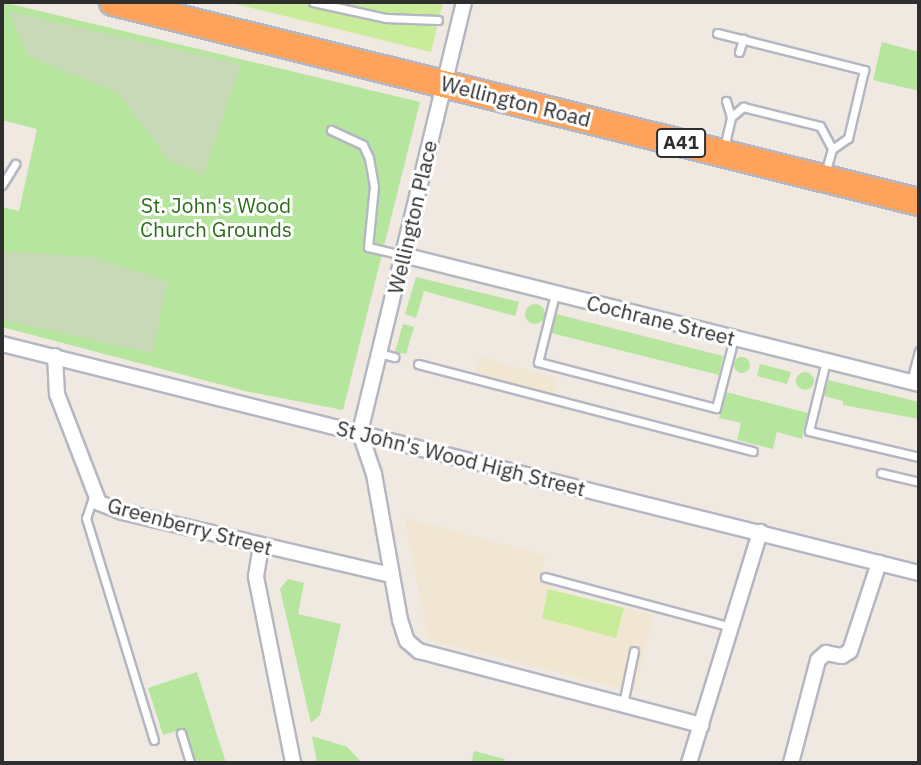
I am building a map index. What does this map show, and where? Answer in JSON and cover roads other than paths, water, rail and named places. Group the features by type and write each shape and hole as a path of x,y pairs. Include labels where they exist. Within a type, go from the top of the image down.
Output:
{"highway":[{"name":"Wellington Road","path":"113,2 919,202"}],"street":[{"name":"Wellington Place","path":"360,433 387,355 403,256 464,2"},
{"name":"Cochrane Street","path":"403,256 915,383"},
{"name":"St John's Wood High Street","path":"2,344 919,573"},
{"name":"Greenberry Street","path":"55,356 57,394 94,494 109,508 391,575"},
{"path":"360,433 373,474 391,575 407,640 419,651 701,725"},
{"path":"689,763 760,532"},
{"path":"261,545 256,577 293,763"},
{"path":"791,763 818,660 826,653 842,656 850,651 879,563"}],"lane":[{"path":"313,2 386,18 438,20"},
{"path":"717,33 864,70 848,138 832,149 824,178"},
{"path":"739,52 743,39"},
{"path":"723,153 731,117 726,101"},
{"path":"731,117 743,107 820,126 832,149"},
{"path":"331,130 363,145 369,158 374,186 368,247 403,256"},
{"path":"2,185 15,164"},
{"path":"555,294 538,362 716,408 734,338"},
{"path":"915,383 919,351"},
{"path":"825,361 809,431 919,457"},
{"path":"418,364 753,451"},
{"path":"881,473 919,482"},
{"path":"94,494 86,518 154,740"},
{"path":"545,577 731,627"},
{"path":"622,705 634,651"},
{"path":"181,733 190,763"}],"park label":[{"name":"St. John's Wood Church Grounds","path":"216,217"}]}
